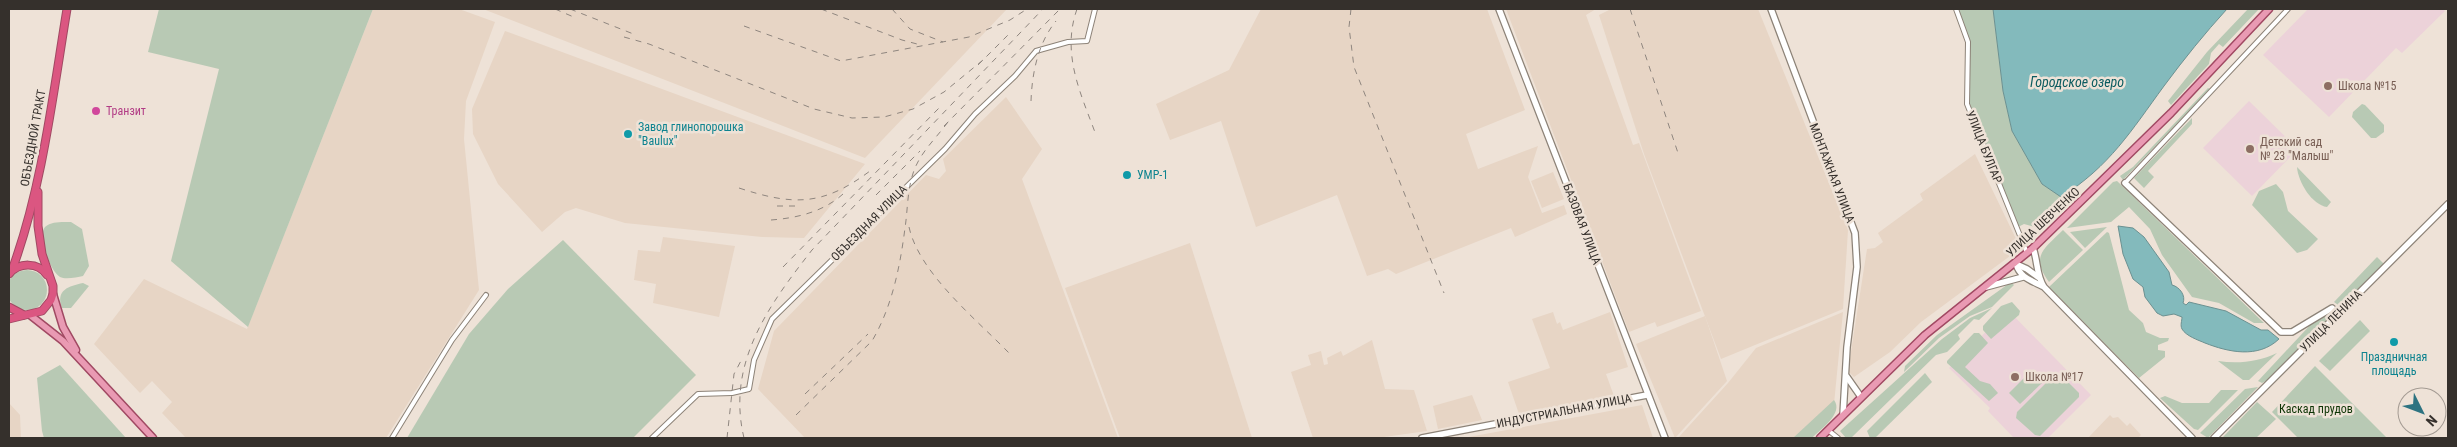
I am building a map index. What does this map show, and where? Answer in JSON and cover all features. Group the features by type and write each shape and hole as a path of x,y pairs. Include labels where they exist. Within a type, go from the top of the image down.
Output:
{"highway":[{"name":"ОБЪЕЗДНОЙ ТРАКТ","path":"10,272 28,225 67,9"},
{"path":"9,319 36,314 47,306 53,294 42,254 38,226 38,176"},
{"path":"10,272 27,265 37,266 45,271 50,279"},
{"path":"9,307 27,315"}],"main road":[{"name":"УЛИЦА ШЕВЧЕНКО","path":"1820,438 1925,335 2027,254 2171,113 2269,9"},
{"path":"53,294 63,327 84,364"},
{"path":"27,315 48,327 152,438"}],"street":[{"name":"ОБЪЕЗДНАЯ УЛИЦА","path":"652,438 698,394 732,393 749,389 754,360 772,319 945,149 975,114 1015,76 1036,51 1068,42 1087,42 1095,9"},
{"name":"БАЗОВАЯ УЛИЦА","path":"1499,9 1666,438"},
{"name":"МОНТАЖНАЯ УЛИЦА","path":"1771,9 1855,233 1857,266 1845,373 1843,415"},
{"name":"УЛИЦА БУЛГАР","path":"1956,9 1968,42 1966,104 2027,254"},
{"path":"2288,9 2125,183 2281,332 2292,332 2332,308 2338,314"},
{"name":"УЛИЦА ЛЕНИНА","path":"2214,438 2448,204"},
{"path":"2033,248 2037,257 2038,277"},
{"path":"2016,264 2028,269 2038,277 2044,287 2192,438"},
{"path":"2016,264 2018,272 2044,287"},
{"path":"1986,286 2023,276"},
{"path":"392,438 452,340 486,295"},
{"path":"1845,373 1849,384 1861,397"},
{"name":"ИНДУСТРИАЛЬНАЯ УЛИЦА","path":"1422,438 1648,395"},
{"path":"1828,430 1838,438"}],"shaded area":[{"path":"373,9 459,9 495,22 466,101 464,139 479,290 386,438 186,438 162,413 172,402 152,381 140,393 94,344 144,279 247,329"},
{"path":"483,9 1007,9 865,158"},
{"path":"1261,9 1487,9 1525,110 1466,134 1478,169 1538,146 1528,177 1542,213 1564,205 1567,214 1515,237 1511,228 1396,274 1388,269 1367,276 1337,195 1256,227 1221,121 1170,140 1156,104 1229,70"},
{"path":"1506,9 1596,9 1586,15 1633,145 1639,143 1701,311 1657,327 1655,322 1629,332"},
{"path":"1611,9 1758,9 1848,230 1843,309 1721,359 1644,154 1599,15"},
{"name":"Школа №15","path":"2308,9 2442,9 2445,11 2402,53 2396,48 2329,117 2263,55"},
{"path":"505,31 865,164 804,238 762,237 625,223 576,208 565,212 542,232 498,184 473,134 472,109"},
{"path":"1006,97 1042,149 1022,179 1118,438 805,438 758,389 774,331 926,175 939,179 946,171 943,159"},
{"name":"Детский сад № 23 \"Малыш\"","path":"2249,101 2298,149 2252,196 2203,148"},
{"path":"1975,154 2019,245 2014,253 1921,322 1890,352 1854,377 1848,371 1867,249 1875,248 1883,242 1878,233 1923,200 1920,194"},
{"path":"1553,172 1564,199 1542,208 1531,181"},
{"path":"663,237 735,246 719,317 653,303 656,284 634,280 638,250 660,252"},
{"path":"1190,243 1252,438 1120,438 1065,288"},
{"name":"Школа №17","path":"2008,310 2091,395 2048,438 2014,438 1988,411 1990,408 1949,368"},
{"path":"1553,312 1557,324 1560,322 1563,330 1610,312 1628,367 1606,374 1614,396 1519,414 1508,382 1550,368 1532,319"},
{"path":"1843,312 1834,404 1798,438 1678,438 1728,383 1756,348"},
{"path":"1705,316 1727,381 1675,438 1636,344"},
{"path":"1372,340 1385,389 1414,390 1427,431 1377,438 1313,438 1291,372 1311,365 1308,355 1321,351 1324,365 1328,364 1327,358 1341,351 1343,356"},
{"path":"1472,395 1482,420 1438,429 1433,406"},
{"path":"9,403 20,415 21,438 9,438"},
{"path":"1642,405 1653,438 1463,438"},
{"path":"2110,415 2113,418 2118,417 2127,426 2130,423 2141,435 2138,438 2088,438"}],"green space":[{"path":"159,9 373,9 248,327 171,261 219,69 148,52"},
{"path":"1958,9 1993,9 2003,91 2012,131 2042,184 2061,197 2042,219 2039,228 2024,224 2018,227 1996,175 1968,99 1970,44"},
{"path":"2248,9 2259,9 2223,47 2219,44 2211,53 2209,64 2171,105 2168,101 2207,52"},
{"path":"2208,88 2210,89 2123,180 2120,176 2133,167"},
{"path":"2362,104 2384,125 2384,132 2376,138 2371,138 2352,117 2353,112"},
{"path":"2192,118 2192,124 2148,171 2154,177 2144,188 2134,178"},
{"path":"2297,167 2331,202 2327,207 2316,202 2307,192 2300,179"},
{"path":"2117,181 2264,323 2254,323 2219,303 2192,297 2162,255 2150,229 2129,207 2111,222 2067,228 2113,182"},
{"path":"2276,184 2283,192 2288,211 2318,239 2307,250 2297,253 2252,205 2259,191"},
{"path":"57,222 71,222 82,229 89,266 83,276 65,278 60,277 52,268 44,245 43,231 45,227"},
{"path":"2107,227 2085,248 2070,232"},
{"path":"2063,230 2083,250 2049,282 2040,266 2040,259 2045,248"},
{"path":"2107,232 2109,233 2129,310 2143,323 2146,332 2160,338 2169,338 2168,341 2158,345 2158,350 2165,351 2165,357 2139,378 2049,287"},
{"path":"563,240 696,375 633,438 407,438 469,334 508,289"},
{"path":"2377,257 2384,264 2341,307 2334,302"},
{"path":"31,270 38,273 44,279 47,290 46,298 38,307 31,310 23,310 16,307 8,298 7,286 10,279 19,271"},
{"path":"2011,282 2014,285 1992,307 1970,316 1939,338 1904,372 1905,366 1937,335"},
{"path":"83,283 89,286 71,308 62,308 60,297 62,293 68,287"},
{"path":"2012,302 2020,311 2019,315 1991,339 1983,330 1983,326 2001,306"},
{"path":"1992,308 1979,320 1974,319 1958,335 1960,339 1947,352 1936,355 1851,438 1846,438 1840,431 1942,339 1970,318"},
{"path":"2332,312 2333,314 2266,381 2262,383 2258,381 2313,322"},
{"path":"2360,320 2370,331 2330,371 2319,361"},
{"path":"1974,333 1979,333 1988,343 1965,367 1980,381 1990,384 1998,393 1989,401 1947,363"},
{"path":"2277,353 2249,380 2243,380 2218,361 2248,362"},
{"path":"60,365 126,438 44,438 37,378"},
{"name":"Каскад прудов","path":"2315,366 2387,438 2298,438 2272,412"},
{"path":"2031,371 2042,383 2020,404 2009,393"},
{"path":"1925,373 1932,382 1875,438 1870,438 1867,431"},
{"path":"2054,375 2061,375 2079,393 2079,397 2040,436 2035,435 2016,418 2017,412"},
{"path":"2258,387 2208,438 2200,433 2245,389"},
{"path":"2221,390 2238,390 2198,430 2194,429 2160,398 2165,396 2182,403 2209,403"},
{"path":"1834,400 1836,410 1834,415 1821,430 1812,438 1793,438"},
{"path":"2257,402 2276,419 2256,438 2222,438"}],"water":[{"name":"Городское озеро","path":"1993,9 2227,9 2187,56 2118,147 2093,173 2061,197 2042,184 2012,131 2003,91"},
{"path":"2118,226 2133,228 2144,237 2169,272 2172,285 2182,292 2183,303 2186,305 2189,302 2226,311 2261,330 2268,330 2279,339 2262,349 2243,352 2223,349 2186,334 2181,328 2182,317 2174,314 2163,316 2157,313 2145,297 2143,287 2133,279 2123,254"}],"railway":[{"path":"555,9 576,18"},
{"path":"570,9 636,35"},
{"path":"821,9 917,44"},
{"path":"892,9 910,29 943,42"},
{"path":"744,26 841,61 969,37 1010,20 1027,9"},
{"path":"744,438 740,411 741,385 746,360 755,336 781,292 812,250 1043,9"},
{"path":"944,126 1060,9"},
{"path":"1077,9 1071,42 1072,58 1079,89 1096,135"},
{"path":"1351,9 1349,27 1354,67 1444,293"},
{"path":"1630,9 1679,156"},
{"path":"1031,101 1033,80 1040,49 1056,21"},
{"path":"978,65 1009,34"},
{"path":"624,37 649,44 814,109 852,118 884,117 913,109 944,92 983,60"},
{"path":"783,267 939,108"},
{"path":"796,415 872,341 879,328 890,301 898,272 912,175 930,144 948,122"},
{"path":"876,195 920,151"},
{"path":"739,188 776,198 808,199 822,197 837,191 870,171"},
{"path":"771,220 790,218 818,210 843,194"},
{"path":"777,206 798,206"},
{"path":"909,227 915,244 936,278 965,310 1009,353"},
{"path":"805,394 868,334"},
{"path":"727,438 734,374 743,357"}],"place":[{"name":"Школа №15","path":"2328,86"},
{"name":"Транзит","path":"96,111"},
{"name":"Завод глинопорошка \"Baulux\"","path":"628,134"},
{"name":"Детский сад № 23 \"Малыш\"","path":"2250,149"},
{"name":"УМР-1","path":"1127,175"},
{"name":"Праздничная площадь","path":"2394,342"},
{"name":"Школа №17","path":"2015,377"}]}
